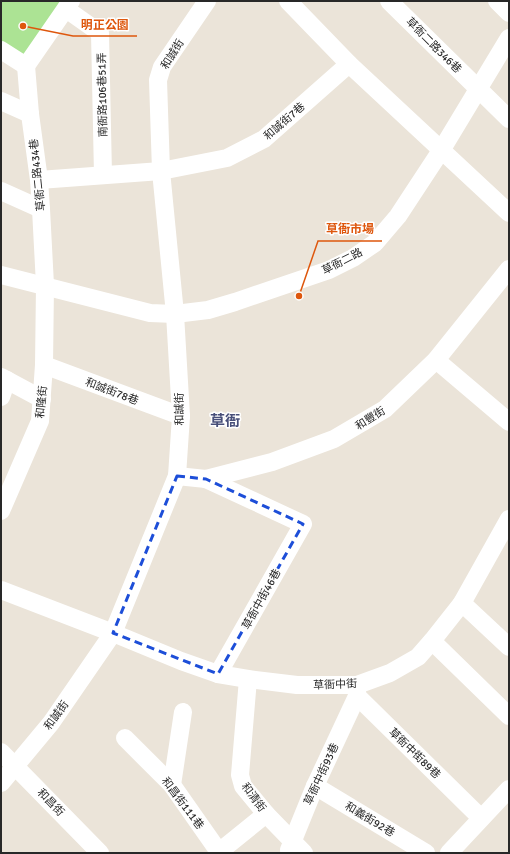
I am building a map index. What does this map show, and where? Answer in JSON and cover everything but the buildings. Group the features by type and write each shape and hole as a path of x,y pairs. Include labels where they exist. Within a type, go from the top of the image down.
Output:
{"street":[{"name":"和誠街","path":"1,783 51,723 113,633 177,476 180,416 175,314 161,171 158,80 162,67 207,1"},
{"path":"288,1 349,64 509,212"},
{"name":"草衙二路346巷","path":"389,1 509,119"},
{"path":"497,1 509,13"},
{"path":"1,50 26,66 69,5"},
{"name":"南衙路106巷51弄","path":"69,5 100,33 103,175"},
{"name":"草衙二路","path":"1,275 150,313 175,314 208,310 329,270 353,258 375,242 398,216 442,149 509,38"},
{"name":"和誠街7巷","path":"39,180 161,171 227,158 264,139 349,64"},
{"name":"草衙二路434巷","path":"26,66 30,114 39,180 45,285"},
{"path":"1,101 30,114"},
{"path":"1,191 41,209"},
{"name":"和豐街","path":"177,476 206,479 272,462 334,439 385,409 436,360 509,269"},
{"name":"和隆街","path":"1,511 40,421 44,365 45,285"},
{"path":"436,360 509,422"},
{"name":"和誠街78巷","path":"44,365 180,416"},
{"path":"3,385 42,399"},
{"name":"草衙中街46巷","path":"206,479 303,524 218,674"},
{"name":"草衙中街","path":"1,590 181,661 218,674 297,685 357,690 418,657 462,603 507,527"},
{"path":"462,603 509,647"},
{"path":"432,641 509,716"},
{"name":"和清街","path":"248,679 240,775 243,786 295,849"},
{"name":"草衙中街93巷","path":"295,849 315,786 357,690"},
{"name":"草衙中街89巷","path":"357,690 482,818"},
{"path":"172,785 183,712"},
{"name":"和昌街111巷","path":"126,738 172,785 219,853"},
{"name":"和昌街","path":"1,752 100,853"},
{"name":"和義街92巷","path":"315,786 426,853"},
{"path":"449,853 509,789"},
{"path":"219,853 266,814"}],"highlighted area":[{"path":"177,476 206,479 303,524 218,674 113,633"}],"green space":[{"path":"1,1 61,1 25,55 1,42"}],"place":[{"name":"明正公園","path":"23,26"},
{"name":"草衙市場","path":"299,296"}],"district":[{"name":"草衙","path":"225,421"}]}
